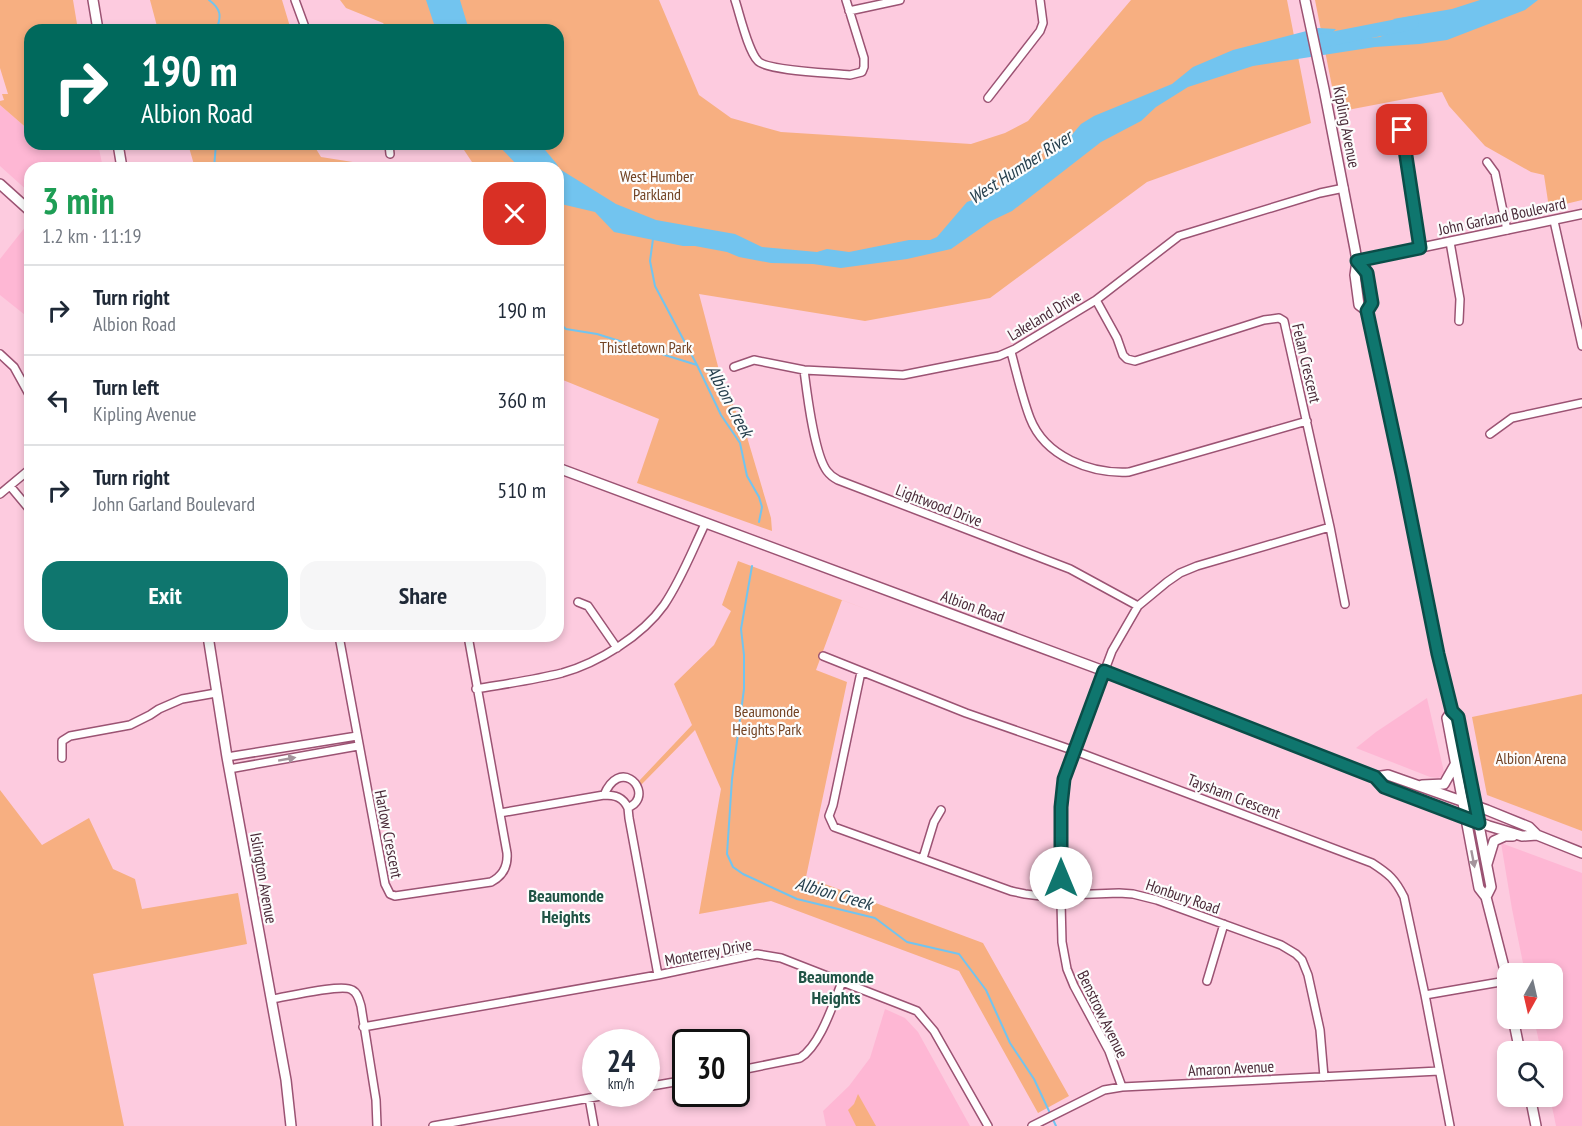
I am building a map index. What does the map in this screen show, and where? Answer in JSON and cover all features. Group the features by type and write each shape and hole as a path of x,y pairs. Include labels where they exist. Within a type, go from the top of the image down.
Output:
{"main road":[{"path":"93,0 97,24"},
{"name":"Kipling Avenue","path":"1305,0 1357,261 1367,273 1372,303 1367,311 1438,654 1452,711 1458,717 1491,887 1486,897"},
{"path":"0,184 24,206"},
{"name":"Albion Road","path":"564,470 1104,671 1375,777 1384,787 1479,823 1522,836 1537,835"},
{"name":"Islington Avenue","path":"209,642 227,758 286,1080 291,1126"},
{"name":"Kipling Avenue","path":"1452,711 1447,718 1479,888 1486,897 1502,963"},
{"path":"1419,785 1443,784 1456,763"},
{"name":"Albion Road","path":"1375,777 1388,775 1419,785 1529,827 1537,835 1582,853"},
{"path":"1487,866 1494,841 1505,836 1522,836"},
{"path":"1532,1107 1536,1126"}],"street":[{"path":"295,0 304,24"},
{"path":"735,0 753,55 760,64 850,75 862,72 864,58 846,0"},
{"path":"849,11 900,0"},
{"path":"988,98 1040,31 1043,23 1040,0"},
{"path":"1402,130 1420,248"},
{"path":"390,150 390,154"},
{"path":"1487,162 1495,173 1508,230"},
{"name":"Lakeland Drive","path":"734,367 754,360 804,370 903,375 987,359 1011,352 1096,300 1179,236 1344,188"},
{"name":"John Garland Boulevard","path":"1357,261 1582,214"},
{"path":"1554,221 1582,346"},
{"path":"1450,242 1460,299 1459,321"},
{"name":"Felan Crescent","path":"1096,300 1117,338 1123,355 1127,359 1135,360 1264,320 1279,318 1284,321 1345,604"},
{"path":"1011,352 1030,418 1041,437 1064,457 1097,470 1129,472 1307,421"},
{"path":"0,354 14,367 24,385"},
{"name":"Lightwood Drive","path":"804,370 818,452 825,469 831,476 1070,569 1138,606"},
{"path":"1490,434 1512,418 1582,403"},
{"path":"0,494 24,474"},
{"path":"10,486 24,503"},
{"path":"476,689 565,672 617,648 634,636 663,606 680,577 705,524"},
{"path":"1138,606 1180,573 1197,566 1330,527"},
{"path":"578,602 588,606 617,648"},
{"name":"Benstrow Avenue","path":"1122,1087 1109,1051 1067,969 1062,942 1061,807 1064,779 1104,671 1112,651 1138,606"},
{"name":"Harlow Crescent","path":"340,642 385,884 390,894 402,896 491,882 499,878 505,870 507,853 469,642"},
{"name":"Taysham Crescent","path":"823,656 966,713 1372,863 1386,872 1397,882 1404,897 1450,1126"},
{"name":"Honbury Road","path":"861,672 829,816 834,827 1011,891 1041,896 1133,894 1157,900 1281,945 1302,960 1308,975 1319,1021 1324,1077"},
{"path":"62,758 62,741 70,736 130,725 182,699 216,693"},
{"path":"227,758 357,736"},
{"path":"229,769 358,746"},
{"path":"604,795 614,779 622,776 632,779 639,794 636,802 628,808"},
{"path":"500,813 604,795 614,795 625,801 658,975"},
{"path":"923,858 934,822 942,810"},
{"path":"1207,981 1224,924"},
{"name":"Monterrey Drive","path":"363,1027 658,975 757,954 781,958 917,1011 934,1031 988,1126"},
{"path":"750,1068 800,1058 807,1054 816,1042 842,982"},
{"path":"1425,995 1497,987"},
{"path":"272,999 333,988 353,990 359,998 376,1100 378,1126"},
{"name":"Amaron Avenue","path":"1032,1126 1104,1090 1122,1087 1439,1071"},
{"path":"433,1126 582,1099"},
{"path":"591,1107 594,1126"}],"shaded area":[{"path":"0,105 24,126 24,150 99,150 102,162 24,162 24,188 0,166"},
{"path":"24,229 24,314 0,295 0,259"},
{"path":"1427,698 1444,772 1442,776 1430,777 1356,748 1376,732"},
{"path":"1501,843 1582,873 1582,1126 1556,1126 1552,1107 1563,1107 1563,1041 1539,1041 1536,1029 1563,1029 1563,963 1523,963"},
{"path":"885,1009 905,1018 918,1032 970,1126 826,1126 823,1111 849,1086 870,1058"}],"green space":[{"path":"0,0 73,0 77,24 24,24 24,126 0,105 0,101 4,100 2,94 8,94 0,68"},
{"path":"150,0 282,0 289,24 156,24"},
{"name":"West Humber Parkland","path":"340,0 659,0 699,95 731,118 781,132 971,144 1005,133 1028,121 1131,0 1287,0 1311,123 1147,182 990,298 865,321 699,294 720,374 747,437 771,518 772,531 637,483 659,419 564,380 564,162 472,162 464,150 564,150 564,24 384,24 346,8"},
{"path":"1315,0 1582,0 1582,200 1549,208 1544,175 1531,172 1485,146 1449,106 1442,92 1337,112"},
{"path":"190,150 317,150 321,157 353,162 193,162"},
{"name":"Beaumonde Heights Park","path":"738,561 842,600 816,670 847,682 806,877 983,943 1069,1096 1038,1113 959,971 771,901 699,914 721,789 695,730 641,785 639,781 692,725 674,684 714,645 731,611 722,605"},
{"name":"Albion Arena","path":"1582,694 1582,831 1487,795 1472,717"},
{"path":"0,790 42,845 89,818 113,869 135,879 142,909 238,893 247,944 93,974 124,1126 0,1126"},
{"path":"858,1094 876,1126 856,1126 848,1110 854,1104"}],"water":[{"path":"426,0 460,0 467,24 434,24"},
{"path":"1480,0 1538,0 1525,10 1447,40 1375,47 1253,66 1188,87 1156,107 1141,121 1101,142 1012,211 991,221 951,249 907,259 841,268 813,264 771,263 739,257 727,252 614,232 595,212 564,205 564,172 616,204 656,220 735,234 762,247 817,252 827,249 849,252 909,240 930,240 937,237 967,202 983,196 1034,168 1064,144 1081,124 1094,116 1172,84 1193,67 1233,50 1318,28 1336,29 1326,39 1337,41 1380,37 1395,29 1397,22 1393,19 1452,9"},
{"path":"503,150 538,150 551,162 514,162"}],"waterway":[{"path":"209,0 219,13 218,24"},
{"name":"West Humber River","path":"1310,43 1412,23"},
{"path":"214,162 216,150"},
{"name":"West Humber River","path":"536,150 546,162"},
{"name":"Albion Creek","path":"653,239 650,261 655,286 721,415 740,443 747,476 762,507 759,522"},
{"path":"564,327 597,334 697,365"},
{"name":"Albion Creek","path":"752,566 741,629 744,689 732,779 727,854 733,867 797,899 875,918 907,942 959,954 986,990 1010,1043 1034,1079 1056,1126"}],"district":[{"name":"Beaumonde Heights","path":"566,905"},
{"name":"Beaumonde Heights","path":"836,986"}],"route":[{"path":"1061,878 1061,807 1064,779 1104,671 1375,777 1384,787 1479,823 1458,717 1452,711 1438,654 1367,311 1372,303 1367,273 1357,261 1420,248 1402,130"}],"park label":[{"name":"Thistletown Park","path":"646,347"}]}
